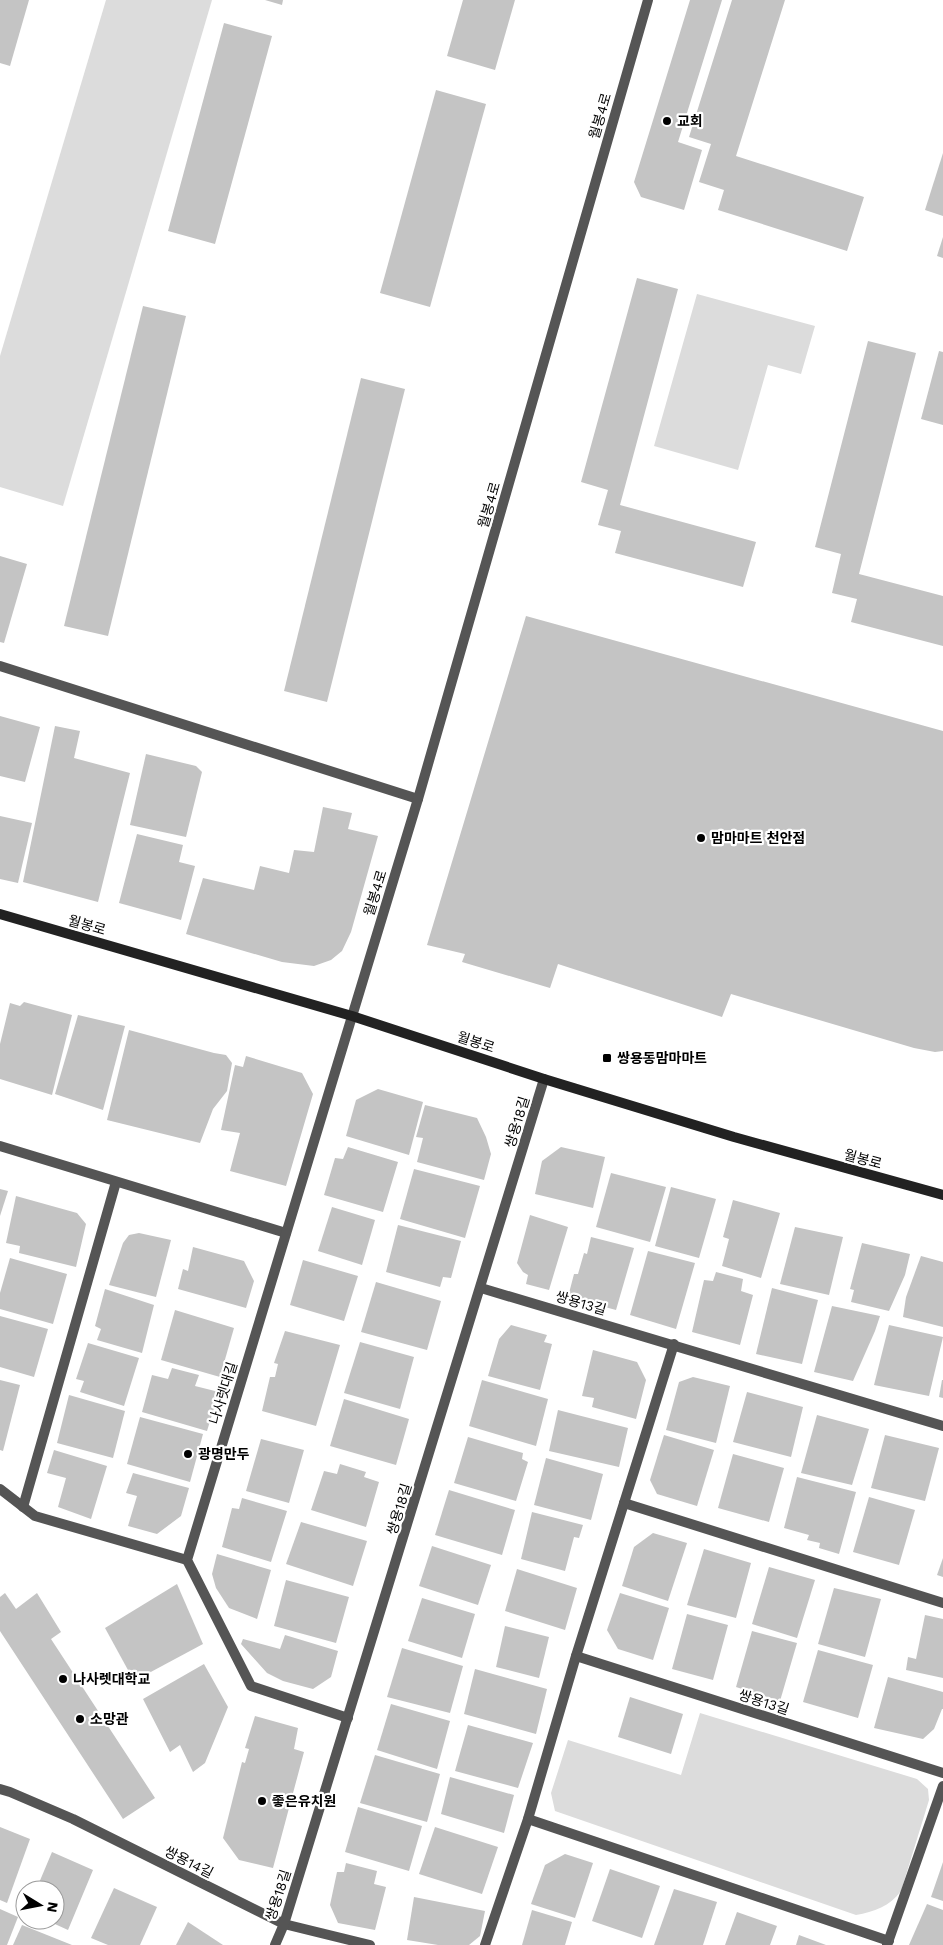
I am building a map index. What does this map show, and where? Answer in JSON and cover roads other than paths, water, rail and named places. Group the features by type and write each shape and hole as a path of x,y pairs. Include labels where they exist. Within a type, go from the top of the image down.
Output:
{"street":[{"name":"월봉4로","path":"352,1016 418,799 648,0"},
{"path":"0,666 418,799"},
{"name":"월봉로","path":"0,914 352,1016 544,1079 734,1137 943,1195"},
{"name":"나사렛대길","path":"187,1560 352,1016"},
{"name":"쌍용18길","path":"275,1945 284,1924 348,1718 544,1079"},
{"path":"0,1146 286,1233"},
{"path":"23,1507 116,1182"},
{"name":"쌍용13길","path":"481,1288 674,1344 943,1426"},
{"path":"485,1945 528,1819 576,1656 674,1344"},
{"path":"0,1489 35,1516 187,1560 251,1686 348,1718"},
{"path":"624,1503 943,1603"},
{"name":"쌍용13길","path":"576,1656 943,1773"},
{"path":"528,1819 888,1943 943,1786"},
{"name":"쌍용14길","path":"0,1789 73,1819 284,1924 370,1945"}],"place":[{"name":"교회","path":"667,121"},
{"name":"맘마마트 천안점","path":"701,838"},
{"name":"쌍용동맘마마트","path":"607,1058"},
{"name":"광명만두","path":"188,1454"},
{"name":"나사렛대학교","path":"63,1679"},
{"name":"소망관","path":"80,1719"},
{"name":"좋은유치원","path":"262,1801"}]}
